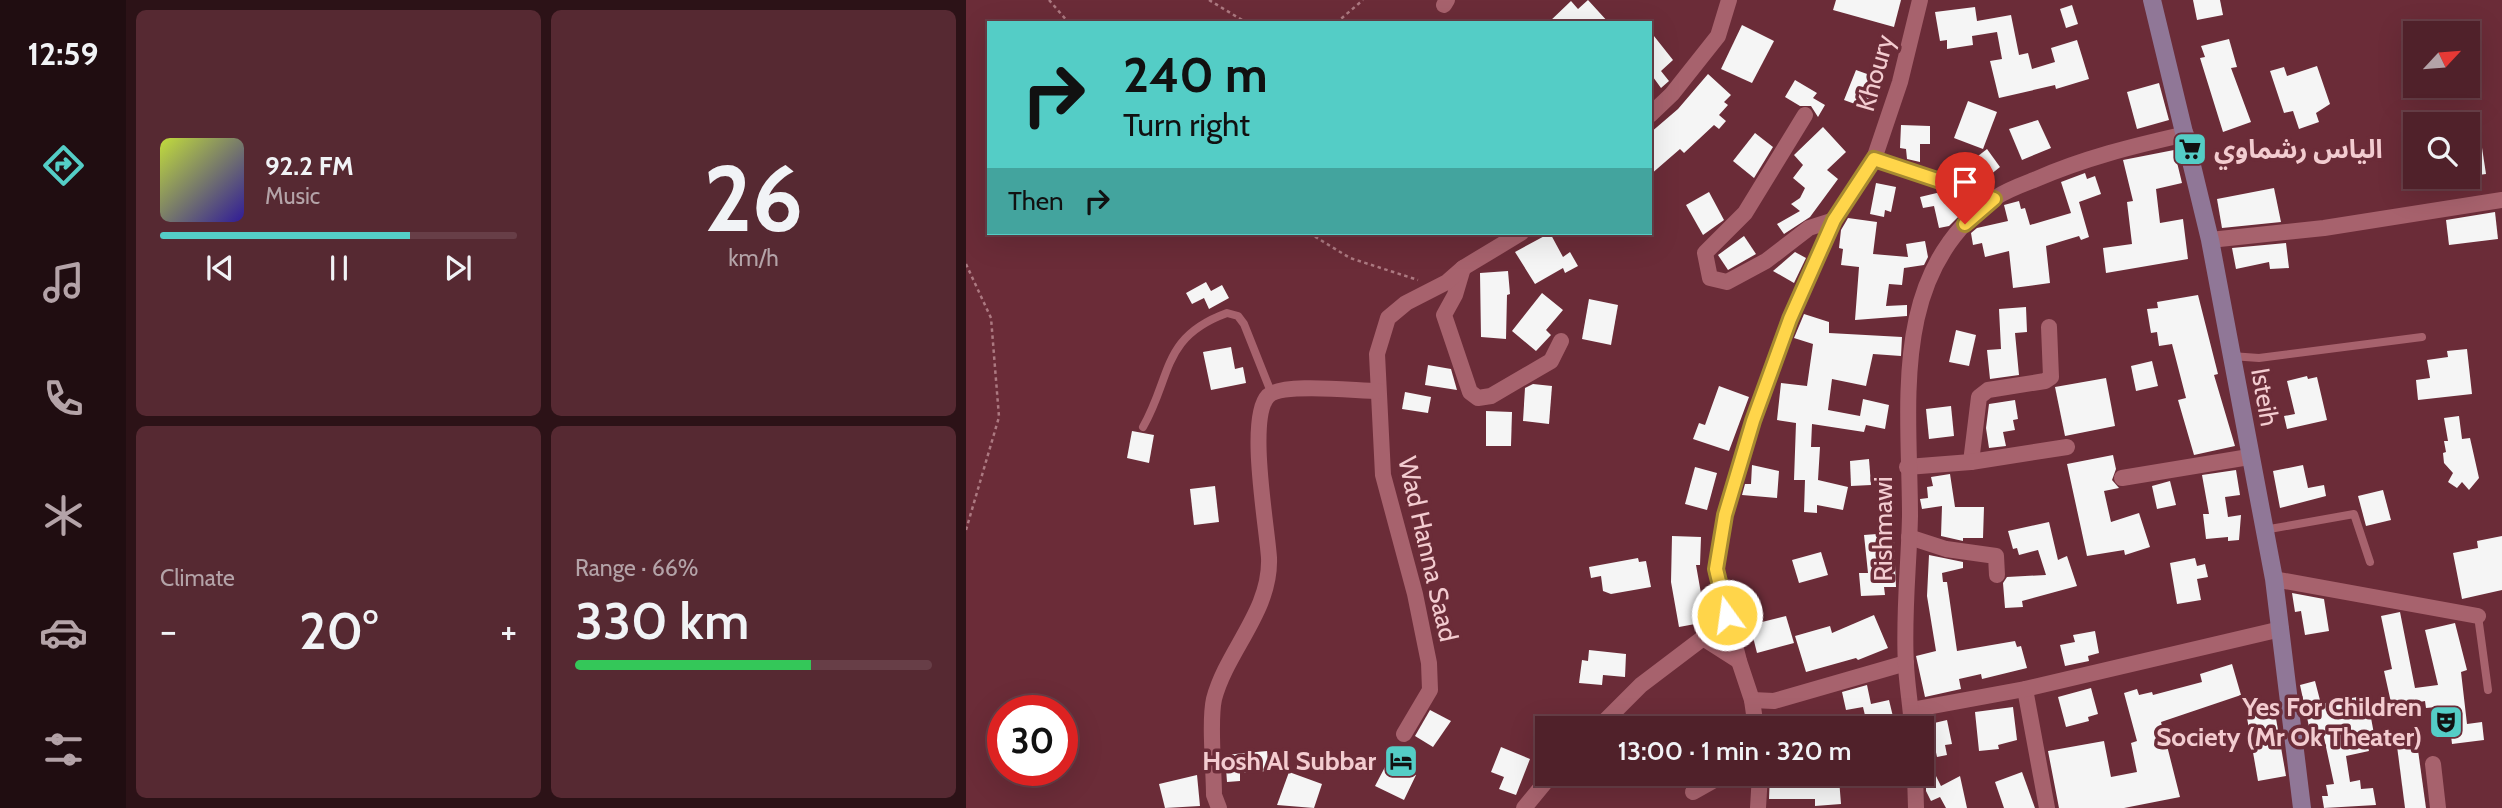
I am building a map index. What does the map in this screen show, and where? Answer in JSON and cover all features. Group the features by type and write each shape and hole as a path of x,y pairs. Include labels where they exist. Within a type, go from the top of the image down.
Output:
{"street":[{"path":"1652,113 1672,94 1718,36 1729,0"},
{"name":"Khoury","path":"1754,716 1716,569 1725,515 1753,421 1785,332 1834,220 1874,159 1899,82 1920,0"},
{"name":"Isteih","path":"2152,0 2210,240 2274,579 2302,808"},
{"path":"1805,115 1745,213 1705,253 1710,278 1727,282 1766,261 1809,228 1834,220"},
{"name":"Rishmawi","path":"1911,716 1906,663 1910,357 1924,290 1947,247 1965,224 1994,199 2072,163 2109,151 2186,134"},
{"path":"1874,159 1994,199"},
{"path":"2210,240 2324,228 2502,200"},
{"name":"Wad Hanna Saad","path":"1404,734 1430,690 1429,663 1415,594 1383,475 1377,354 1388,318 1406,303 1518,235"},
{"path":"1463,268 1455,295 1444,315 1470,392 1478,398 1510,386 1551,361 1561,341"},
{"path":"1971,462 1979,397 1988,390 2045,381 2051,377 2049,327"},
{"path":"1219,808 1214,795 1214,700 1266,594 1269,559 1262,502 1259,429 1264,400 1272,392 1299,387 1378,391"},
{"path":"1907,467 1971,462 2067,447"},
{"path":"2122,478 2249,457"},
{"path":"1909,537 1946,549 1996,556 1997,575"},
{"path":"2274,579 2478,616"},
{"path":"1911,710 2025,689 2281,629"},
{"path":"1610,716 1641,685 1703,639 1739,662"},
{"path":"1752,700 1774,701 1906,663"},
{"path":"2025,689 2047,808"},
{"path":"2433,764 2438,808"},
{"path":"1524,808 1542,786"},
{"path":"1693,792 1704,786"},
{"path":"1758,808 1759,786"},
{"path":"1915,786 1916,808"}],"lane":[{"path":"1143,427 1151,413 1169,357 1183,339 1227,313 1238,316 1244,324 1272,392"},
{"path":"2231,356 2272,356 2422,337"},
{"path":"2264,530 2354,514 2370,562"},
{"path":"2478,616 2488,690"}],"path":[{"path":"1049,0 1067,21"},
{"path":"1209,0 1244,21"},
{"path":"1338,21 1363,0"},
{"path":"1312,235 1350,258 1404,273 1433,288"},
{"path":"966,264 991,318 999,417 966,530"}],"building":[{"path":"1588,0 1607,21 1550,21 1571,1 1578,9"},
{"path":"1836,0 1901,0 1894,27 1833,10"},
{"path":"2193,0 2220,0 2223,15 2197,20"},
{"path":"2072,5 2078,24 2066,28 2060,9"},
{"path":"1975,7 1977,21 2011,15 2019,55 2028,53 2032,69 2055,62 2051,48 2077,40 2089,79 2056,89 2055,85 1999,98 1990,61 2002,59 1997,32 1972,36 1973,45 1947,49 1947,40 1940,41 1935,12"},
{"path":"1742,25 1774,41 1752,83 1721,69"},
{"path":"1652,34 1673,60 1661,71 1669,81 1661,88 1653,77"},
{"path":"2229,39 2237,67 2231,68 2251,122 2223,132 2200,58 2205,57 2201,46"},
{"path":"2317,66 2330,104 2316,113 2319,122 2299,129 2293,111 2284,113 2270,71 2284,67 2287,76"},
{"path":"1856,70 1881,79 1872,102 1858,97 1855,104 1844,100"},
{"path":"1708,74 1731,95 1724,102 1728,105 1719,115 1726,121 1719,129 1714,125 1684,153 1680,149 1652,173 1652,131 1678,109"},
{"path":"1795,80 1817,93 1813,98 1825,105 1818,117 1811,106 1800,106 1785,97"},
{"path":"2159,83 2169,120 2137,129 2127,92"},
{"path":"1968,101 1997,112 1983,149 1954,138"},
{"path":"2038,120 2051,148 2022,160 2009,129"},
{"path":"1901,125 1930,126 1930,144 1920,144 1920,162 1907,159 1906,149 1900,148"},
{"path":"1823,127 1846,152 1827,170 1838,179 1810,217 1784,234 1777,224 1800,211 1791,204 1800,198 1805,188 1793,178 1803,165 1794,155"},
{"path":"1755,133 1773,147 1754,178 1733,161"},
{"path":"2480,135 2486,174 2480,175"},
{"path":"1987,149 2000,167 1980,183 1964,167"},
{"path":"2174,150 2182,183 2156,189 2160,223 2183,219 2188,259 2106,273 2103,248 2132,244 2127,202 2133,201 2123,160"},
{"path":"2085,173 2087,179 2095,176 2101,194 2079,202 2089,237 2081,240 2079,236 2046,246 2050,283 2013,288 2009,251 1985,257 1982,243 1973,245 1971,233 1977,228 2008,221 2004,205 2019,201 2021,209 2025,208 2030,225 2071,213 2061,182"},
{"path":"1876,183 1896,187 1891,212 1885,210 1884,217 1870,214"},
{"path":"2274,188 2281,222 2222,228 2217,199"},
{"path":"1709,192 1724,220 1703,235 1686,205"},
{"path":"1941,192 1944,198 1955,197 1959,216 1949,226 1939,228 1934,206 1923,208 1920,197"},
{"path":"2495,212 2498,239 2449,245 2446,220"},
{"path":"1848,218 1877,222 1873,254 1908,257 1906,244 1925,241 1928,257 1924,265 1904,268 1902,285 1889,284 1886,306 1907,305 1907,316 1855,320 1859,267 1841,265 1843,249 1839,248 1841,230"},
{"path":"1551,235 1563,257 1570,252 1578,266 1565,273 1563,268 1535,284 1515,252"},
{"path":"1744,236 1756,254 1728,270 1718,255"},
{"path":"2286,243 2289,268 2270,269 2269,262 2236,269 2232,248"},
{"path":"1795,252 1806,258 1794,283 1773,271"},
{"path":"1508,271 1510,294 1507,295 1506,339 1481,337 1480,273"},
{"path":"1206,282 1211,291 1222,285 1229,298 1209,309 1204,298 1192,304 1186,293"},
{"path":"1542,293 1563,310 1546,330 1551,335 1536,351 1512,331"},
{"path":"2198,295 2218,374 2214,375 2235,446 2194,455 2178,400 2186,398 2172,344 2159,346 2157,332 2151,333 2147,309 2158,308 2157,302"},
{"path":"1589,299 1618,305 1611,345 1582,339"},
{"path":"2026,307 2027,332 2015,333 2019,375 1990,379 1987,350 2001,349 1999,309"},
{"path":"1804,314 1829,322 1829,333 1902,337 1901,356 1873,354 1866,386 1832,379 1828,410 1860,416 1863,399 1889,405 1885,429 1866,425 1864,432 1812,424 1811,447 1820,447 1818,480 1848,487 1843,510 1817,505 1817,513 1804,512 1805,480 1794,480 1796,423 1777,420 1781,383 1807,386 1813,344 1794,338"},
{"path":"1956,330 1976,335 1969,366 1949,362"},
{"path":"1231,347 1235,369 1243,367 1246,383 1211,390 1203,352"},
{"path":"2467,349 2472,394 2418,400 2416,380 2430,378 2427,360 2448,357 2447,351"},
{"path":"2152,361 2158,386 2136,391 2131,366"},
{"path":"1428,365 1451,369 1457,390 1425,385"},
{"path":"2307,376 2308,379 2317,377 2327,420 2287,429 2284,416 2295,414 2287,381"},
{"path":"2106,378 2115,426 2065,436 2055,387"},
{"path":"1533,384 1552,386 1549,424 1523,421 1525,388"},
{"path":"1719,386 1749,397 1729,451 1693,439 1699,423 1705,425"},
{"path":"1405,392 1431,397 1428,413 1402,409"},
{"path":"2015,400 2018,419 2013,420 2015,430 2003,432 2006,446 1989,448 1986,428 1989,404"},
{"path":"1951,406 1954,436 1929,439 1926,409"},
{"path":"1486,411 1512,412 1511,446 1486,446"},
{"path":"2459,416 2462,439 2470,438 2479,478 2469,490 2462,482 2457,488 2448,482 2453,473 2444,463 2444,441 2448,441 2444,418"},
{"path":"1132,431 1154,435 1149,463 1127,458"},
{"path":"2113,455 2116,469 2112,480 2119,488 2104,491 2111,522 2139,513 2150,547 2125,555 2124,550 2087,556 2067,464"},
{"path":"1869,459 1871,485 1851,486 1850,461"},
{"path":"1752,465 1779,471 1777,498 1742,495 1745,484 1751,484"},
{"path":"2303,465 2308,488 2324,485 2326,496 2280,508 2273,471"},
{"path":"1695,467 1717,473 1707,510 1685,504"},
{"path":"2236,470 2240,495 2225,497 2228,517 2241,515 2239,540 2228,541 2228,537 2206,539 2203,514 2209,514 2202,475"},
{"path":"1950,474 1955,507 1984,507 1983,538 1963,538 1963,541 1941,536 1942,506 1922,509 1920,499 1928,498 1927,487 1933,486 1931,477"},
{"path":"2170,481 2176,505 2157,509 2152,486"},
{"path":"1215,486 1219,522 1194,525 1190,489"},
{"path":"2383,490 2391,520 2366,526 2358,496"},
{"path":"2049,522 2058,560 2067,556 2077,586 2022,601 2023,607 2005,608 2003,583 2007,577 2046,575 2038,550 2019,555 2017,548 2013,549 2008,531"},
{"path":"1890,533 1891,541 1894,541 1896,587 1884,587 1885,595 1861,596 1859,573 1868,573 1864,535"},
{"path":"1672,536 1701,537 1700,565 1696,565 1706,622 1679,627 1671,582"},
{"path":"2502,536 2502,590 2462,599 2453,553 2478,548 2477,541"},
{"path":"1821,552 1828,575 1799,583 1792,560"},
{"path":"1929,555 1963,562 1963,568 1942,573 1943,582 1947,582 1957,651 2015,641 2017,647 2021,646 2027,668 1982,679 1981,674 1959,679 1961,689 1925,697 1916,656 1936,651 1927,596"},
{"path":"1638,558 1639,562 1646,561 1651,587 1611,594 1603,591 1601,576 1591,578 1589,567"},
{"path":"2195,558 2197,566 2205,564 2208,577 2197,579 2201,600 2177,604 2170,563"},
{"path":"2292,593 2324,599 2329,631 2305,635 2301,611 2295,612"},
{"path":"2400,612 2415,688 2438,685 2425,630 2455,623 2467,670 2461,672 2467,724 2482,722 2484,740 2452,744 2450,727 2438,728 2436,707 2426,708 2425,701 2392,707 2384,671 2392,669 2381,616"},
{"path":"1874,615 1888,648 1858,660 1856,658 1806,672 1795,636 1830,626 1832,633"},
{"path":"1786,616 1794,643 1757,653 1750,625"},
{"path":"2095,631 2099,653 2088,656 2089,661 2065,666 2060,645 2075,642 2073,635"},
{"path":"1589,650 1626,654 1625,677 1603,675 1602,685 1579,683 1582,660 1588,661"},
{"path":"2232,664 2241,695 2161,722 2180,797 2124,808 2059,808 2048,751 2104,741 2111,777 2137,772 2131,743 2137,741 2124,693 2137,689 2139,695 2152,692 2153,695 2202,682 2200,674"},
{"path":"2315,681 2321,704 2357,697 2360,709 2369,707 2374,734 2365,736 2369,751 2346,756 2350,782 2360,780 2361,789 2373,788 2376,805 2324,808 2322,796 2328,796 2326,785 2334,784 2323,733 2311,736 2300,685"},
{"path":"1867,685 1871,704 1889,700 1893,716 1865,716 1863,707 1846,710 1842,692"},
{"path":"2091,688 2098,714 2088,717 2089,721 2066,727 2058,697"},
{"path":"2013,707 2017,740 1998,745 1999,749 1979,751 1975,712"},
{"path":"2274,707 2286,776 2258,781 2246,712"},
{"path":"1430,710 1451,721 1433,747 1415,736"},
{"path":"1947,720 1952,744 1945,745 1947,755 1937,757 1934,723"},
{"path":"2417,743 2426,808 2405,808 2397,746"},
{"path":"1501,747 1530,759 1516,795 1499,789 1504,777 1491,772"},
{"path":"1267,751 1269,771 1240,773 1240,781 1227,782 1225,755"},
{"path":"1398,766 1416,775 1404,800 1375,786 1385,767 1395,772"},
{"path":"1289,772 1322,784 1314,808 1277,805"},
{"path":"1934,772 1941,786 1960,776 1967,808 1946,808 1940,797 1931,801 1926,786 1934,786"},
{"path":"2022,772 2035,808 2004,808 1995,782"},
{"path":"1197,775 1200,806 1165,808 1159,784"},
{"path":"1770,786 1840,786 1841,804 1815,806 1815,799 1769,799"}],"place":[{"name":"الياس رشماوي","path":"2190,149"},
{"name":"Yes For Children Society (Mr Ok Theater)","path":"2446,722"},
{"name":"Hosh Al Subbar","path":"1401,761"}],"route":[{"path":"1727,615 1716,569 1725,515 1753,421 1790,319 1834,220 1874,159 1994,199 1965,224"}]}
